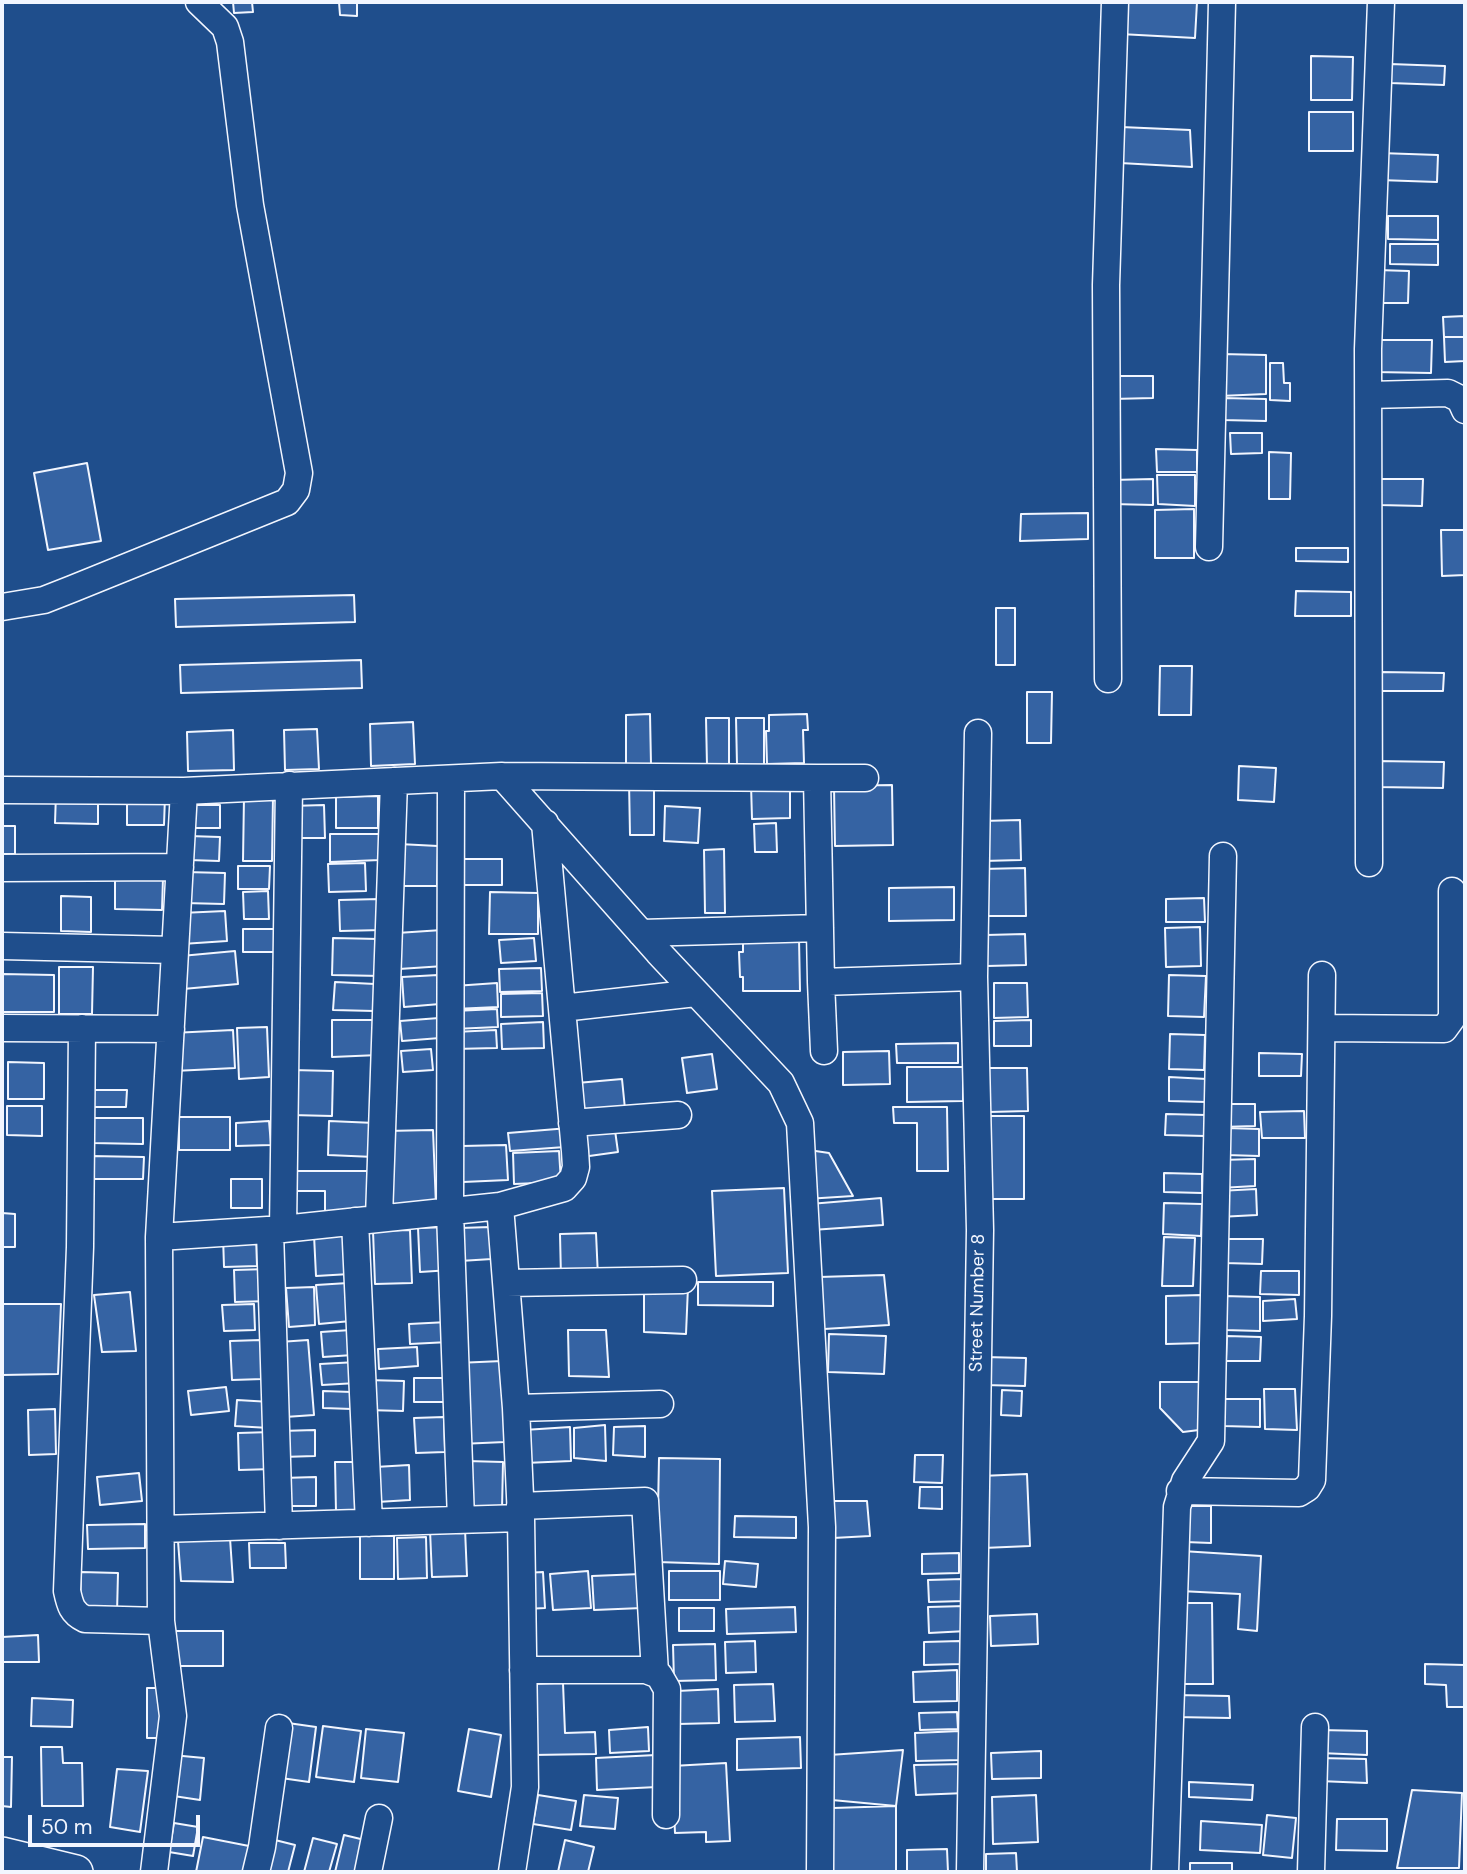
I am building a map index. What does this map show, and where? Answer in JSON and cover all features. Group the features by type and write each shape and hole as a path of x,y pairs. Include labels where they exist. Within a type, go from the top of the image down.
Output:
{"main road":[{"path":"2,1854 76,1872"}],"street":[{"path":"2,607 44,600 72,589 287,502 296,490 299,473 250,205 230,42 225,27 199,2"},
{"path":"1108,679 1106,285 1115,2"},
{"path":"1209,547 1222,2"},
{"path":"1369,863 1368,349 1381,2"},
{"path":"1368,395 1448,393 1460,399 1465,410"},
{"name":"Street Number 8","path":"970,1872 980,1230 975,976 978,733"},
{"path":"502,776 641,933 781,1083 800,1123 822,1528 820,1872"},
{"path":"2,790 184,791 502,776 865,778"},
{"path":"817,778 824,1051"},
{"path":"451,779 450,1212 461,1520"},
{"path":"369,1522 367,1219 394,781"},
{"path":"279,1526 276,1230 289,785"},
{"path":"154,1872 173,1716 161,1621 159,1237 184,791"},
{"path":"159,1237 276,1230 500,1206 564,1188 573,1178 576,1167 545,823"},
{"path":"1165,1872 1177,1507 1185,1481 1211,1441 1223,856"},
{"path":"2,868 180,867"},
{"path":"1322,1028 1444,1028 1452,1018 1452,891"},
{"path":"641,933 820,928"},
{"path":"2,946 175,950"},
{"path":"1180,1491 1299,1493 1307,1488 1312,1480 1318,1315 1322,975"},
{"path":"821,982 975,976"},
{"path":"562,1008 696,993"},
{"path":"2,1028 171,1029"},
{"path":"82,1028 80,1247 67,1591 69,1605 75,1614 85,1619 161,1621"},
{"path":"572,1123 678,1115"},
{"path":"500,1206 516,1408 521,1512 525,1787 512,1872"},
{"path":"507,1283 683,1280"},
{"path":"516,1408 660,1404"},
{"path":"161,1529 461,1520 645,1501 655,1674"},
{"path":"523,1670 646,1670 659,1675 667,1689 666,1815"},
{"path":"1311,1872 1315,1727"},
{"path":"256,1872 279,1728"},
{"path":"368,1872 379,1818"}],"building":[{"path":"233,2 252,2 253,12 234,13"},
{"path":"339,2 357,2 357,16 340,15"},
{"path":"1121,2 1197,2 1195,38 1120,34"},
{"path":"1311,56 1353,57 1352,100 1311,100"},
{"path":"1390,64 1445,66 1444,85 1390,83"},
{"path":"1309,112 1353,112 1353,151 1309,151"},
{"path":"1121,127 1190,130 1192,167 1120,163"},
{"path":"1380,153 1438,155 1437,182 1379,180"},
{"path":"1388,216 1438,216 1438,240 1388,239"},
{"path":"1390,244 1438,244 1438,265 1390,264"},
{"path":"1377,270 1409,271 1408,303 1377,303"},
{"path":"1465,316 1465,337 1444,337 1443,317"},
{"path":"1444,337 1465,337 1465,361 1445,362"},
{"path":"1375,340 1432,340 1431,373 1374,372"},
{"path":"1221,354 1266,355 1266,394 1220,396"},
{"path":"1270,363 1283,363 1284,383 1290,383 1290,401 1270,400"},
{"path":"1112,376 1153,376 1153,398 1112,399"},
{"path":"1223,398 1266,399 1266,421 1222,420"},
{"path":"1230,433 1262,433 1262,453 1231,454"},
{"path":"1156,449 1197,450 1197,472 1157,472"},
{"path":"1269,452 1291,453 1290,499 1269,499"},
{"path":"87,463 101,541 48,550 34,473"},
{"path":"1157,475 1195,475 1195,506 1158,504"},
{"path":"1153,479 1153,505 1112,504 1112,480"},
{"path":"1379,479 1423,479 1422,506 1379,505"},
{"path":"1194,509 1194,558 1155,558 1155,510"},
{"path":"1088,513 1088,539 1020,541 1021,514"},
{"path":"1441,530 1465,530 1465,575 1442,576"},
{"path":"1296,548 1348,548 1348,562 1296,561"},
{"path":"1296,591 1351,592 1351,616 1295,616"},
{"path":"354,595 355,622 176,627 175,599"},
{"path":"996,608 1015,608 1015,665 996,665"},
{"path":"361,660 362,688 181,693 180,665"},
{"path":"1160,666 1192,666 1191,715 1159,715"},
{"path":"1380,672 1444,673 1443,691 1379,691"},
{"path":"1027,692 1052,692 1051,743 1027,743"},
{"path":"650,714 651,765 626,765 626,715"},
{"path":"807,714 808,730 803,730 804,763 767,764 766,731 769,731 769,715"},
{"path":"706,718 729,718 729,765 707,766"},
{"path":"736,718 764,718 764,765 737,765"},
{"path":"413,722 415,764 371,766 370,724"},
{"path":"317,729 319,769 285,770 284,730"},
{"path":"233,730 234,770 188,771 187,732"},
{"path":"1376,761 1444,762 1443,788 1376,787"},
{"path":"1239,766 1276,768 1274,802 1238,800"},
{"path":"629,781 654,781 654,835 630,835"},
{"path":"751,784 790,784 790,818 752,819"},
{"path":"892,785 893,845 835,846 834,786"},
{"path":"56,793 98,794 98,824 55,823"},
{"path":"127,795 165,796 164,825 127,825"},
{"path":"244,796 273,797 272,861 243,861"},
{"path":"378,796 378,828 336,828 336,797"},
{"path":"186,805 220,805 220,828 186,828"},
{"path":"324,805 325,838 291,838 291,806"},
{"path":"665,806 700,808 698,843 664,841"},
{"path":"1020,820 1021,860 983,861 982,821"},
{"path":"776,823 777,852 755,852 754,824"},
{"path":"2,826 15,826 15,854 2,854"},
{"path":"330,834 379,834 380,860 330,862"},
{"path":"189,836 220,837 219,861 189,860"},
{"path":"399,844 438,846 437,886 398,886"},
{"path":"724,849 725,913 705,913 704,850"},
{"path":"458,859 502,859 502,885 458,885"},
{"path":"365,863 366,891 329,892 328,864"},
{"path":"238,866 270,866 269,889 238,889"},
{"path":"1025,868 1026,916 985,916 981,869"},
{"path":"185,872 225,873 224,904 184,903"},
{"path":"115,877 163,878 162,910 115,909"},
{"path":"954,887 954,920 889,921 889,888"},
{"path":"268,891 269,919 244,919 243,892"},
{"path":"490,892 538,893 538,934 489,934"},
{"path":"61,896 91,897 91,932 61,931"},
{"path":"1204,898 1205,922 1166,922 1166,899"},
{"path":"380,899 382,930 340,931 339,900"},
{"path":"225,911 227,941 182,944 181,913"},
{"path":"1200,927 1201,966 1166,967 1165,928"},
{"path":"243,929 276,929 276,952 243,952"},
{"path":"442,930 444,966 399,969 397,933"},
{"path":"1025,934 1026,965 987,966 986,935"},
{"path":"333,938 379,939 381,976 332,975"},
{"path":"534,938 536,961 501,963 499,940"},
{"path":"799,938 800,991 743,991 739,952 743,952 743,939"},
{"path":"235,951 238,984 183,989 181,956"},
{"path":"59,967 93,967 92,1014 59,1014"},
{"path":"541,968 542,991 500,992 499,969"},
{"path":"2,974 54,975 54,1012 2,1012"},
{"path":"438,975 440,1004 404,1007 402,977"},
{"path":"1169,975 1206,976 1204,1017 1168,1016"},
{"path":"335,982 375,984 374,1011 333,1010"},
{"path":"497,983 498,1007 454,1009 454,986"},
{"path":"994,983 1027,983 1028,1017 994,1018"},
{"path":"542,993 543,1016 501,1017 501,994"},
{"path":"497,1009 498,1027 454,1029 454,1011"},
{"path":"439,1018 440,1038 402,1041 400,1021"},
{"path":"332,1020 379,1020 379,1055 332,1057"},
{"path":"1031,1020 1031,1046 994,1046 994,1021"},
{"path":"543,1022 544,1048 502,1049 501,1024"},
{"path":"267,1027 269,1077 239,1079 237,1028"},
{"path":"233,1030 235,1068 174,1071 172,1033"},
{"path":"496,1030 497,1048 454,1049 454,1032"},
{"path":"1170,1034 1205,1035 1204,1070 1169,1069"},
{"path":"958,1043 958,1063 897,1063 896,1044"},
{"path":"431,1049 433,1070 403,1072 401,1051"},
{"path":"889,1051 890,1084 843,1085 843,1052"},
{"path":"1259,1053 1302,1054 1301,1076 1259,1076"},
{"path":"712,1054 717,1089 687,1093 682,1058"},
{"path":"8,1062 44,1063 44,1099 8,1099"},
{"path":"907,1067 963,1067 963,1101 907,1102"},
{"path":"988,1068 1027,1068 1028,1111 989,1112"},
{"path":"292,1070 333,1071 332,1116 291,1115"},
{"path":"1169,1077 1207,1079 1206,1102 1169,1101"},
{"path":"622,1079 625,1109 580,1113 577,1083"},
{"path":"91,1090 127,1090 126,1107 91,1107"},
{"path":"1222,1104 1255,1104 1255,1126 1221,1127"},
{"path":"7,1106 42,1106 42,1136 7,1135"},
{"path":"893,1107 947,1107 948,1171 917,1171 917,1123 894,1123"},
{"path":"1304,1111 1305,1138 1262,1138 1260,1112"},
{"path":"1166,1114 1206,1115 1205,1136 1165,1135"},
{"path":"983,1116 1024,1116 1024,1199 983,1199"},
{"path":"179,1117 230,1117 230,1150 179,1150"},
{"path":"92,1118 143,1118 143,1144 92,1143"},
{"path":"269,1121 271,1145 236,1146 236,1123"},
{"path":"329,1121 375,1123 374,1157 328,1155"},
{"path":"614,1123 618,1152 582,1157 578,1127"},
{"path":"569,1128 565,1147 510,1151 508,1133"},
{"path":"1226,1128 1259,1129 1259,1156 1226,1155"},
{"path":"433,1130 436,1206 387,1210 386,1131"},
{"path":"506,1145 508,1180 463,1182 462,1146"},
{"path":"802,1149 829,1153 853,1196 806,1199"},
{"path":"559,1151 561,1182 514,1184 513,1153"},
{"path":"91,1156 144,1157 143,1179 91,1179"},
{"path":"1255,1159 1255,1186 1220,1188 1221,1160"},
{"path":"285,1171 370,1171 370,1211 325,1211 325,1191 285,1191"},
{"path":"1164,1173 1202,1174 1202,1193 1164,1192"},
{"path":"231,1179 262,1179 262,1208 231,1208"},
{"path":"784,1188 788,1273 716,1276 712,1191"},
{"path":"1256,1189 1257,1215 1219,1217 1219,1191"},
{"path":"881,1198 883,1225 812,1230 810,1204"},
{"path":"1164,1203 1202,1204 1201,1236 1163,1234"},
{"path":"2,1213 15,1214 15,1247 2,1247"},
{"path":"450,1227 451,1270 420,1272 418,1228"},
{"path":"491,1227 492,1259 460,1261 459,1228"},
{"path":"410,1230 412,1283 375,1284 373,1231"},
{"path":"348,1233 350,1274 316,1276 314,1235"},
{"path":"596,1233 598,1277 561,1278 560,1234"},
{"path":"256,1235 257,1266 224,1267 223,1236"},
{"path":"1164,1237 1195,1238 1193,1286 1162,1286"},
{"path":"1225,1239 1263,1239 1262,1264 1224,1263"},
{"path":"268,1269 270,1301 235,1302 234,1270"},
{"path":"1261,1271 1299,1271 1299,1295 1260,1294"},
{"path":"884,1275 889,1325 824,1329 819,1277"},
{"path":"698,1282 773,1282 773,1306 698,1305"},
{"path":"348,1283 351,1321 319,1324 316,1285"},
{"path":"314,1287 315,1325 289,1327 286,1288"},
{"path":"688,1287 686,1334 644,1332 644,1289"},
{"path":"130,1292 136,1351 102,1352 94,1295"},
{"path":"1201,1295 1203,1343 1166,1344 1166,1296"},
{"path":"1224,1296 1260,1297 1260,1331 1224,1330"},
{"path":"1295,1299 1297,1319 1263,1321 1263,1301"},
{"path":"2,1304 61,1304 58,1374 2,1375"},
{"path":"254,1304 255,1330 224,1331 222,1305"},
{"path":"448,1322 449,1342 410,1344 409,1324"},
{"path":"351,1330 353,1355 323,1357 321,1332"},
{"path":"568,1330 606,1330 609,1377 569,1376"},
{"path":"829,1334 886,1336 884,1374 828,1372"},
{"path":"1227,1336 1261,1337 1260,1361 1226,1361"},
{"path":"261,1340 263,1379 232,1380 230,1341"},
{"path":"308,1340 314,1415 285,1417 279,1342"},
{"path":"417,1347 418,1366 379,1369 378,1349"},
{"path":"984,1357 1026,1358 1025,1386 984,1385"},
{"path":"502,1361 505,1442 460,1444 457,1363"},
{"path":"357,1362 357,1383 322,1385 320,1364"},
{"path":"414,1378 447,1378 447,1402 414,1402"},
{"path":"367,1380 404,1381 403,1411 366,1410"},
{"path":"1160,1382 1199,1382 1199,1430 1183,1432 1160,1408"},
{"path":"226,1387 229,1411 191,1415 188,1391"},
{"path":"1264,1389 1295,1389 1297,1430 1265,1429"},
{"path":"1002,1390 1022,1391 1021,1416 1001,1415"},
{"path":"323,1391 352,1392 352,1409 323,1408"},
{"path":"1224,1399 1260,1399 1260,1427 1223,1426"},
{"path":"237,1400 271,1402 269,1428 235,1426"},
{"path":"55,1409 56,1454 29,1455 28,1410"},
{"path":"444,1417 445,1452 416,1453 414,1418"},
{"path":"605,1425 606,1461 574,1458 574,1428"},
{"path":"645,1426 645,1457 613,1455 614,1427"},
{"path":"570,1427 571,1461 525,1463 524,1430"},
{"path":"315,1430 315,1456 282,1457 281,1431"},
{"path":"272,1432 273,1469 239,1470 238,1433"},
{"path":"915,1455 943,1455 942,1483 914,1482"},
{"path":"659,1458 720,1459 719,1564 657,1562"},
{"path":"467,1461 503,1462 502,1510 465,1509"},
{"path":"335,1462 354,1462 355,1512 336,1512"},
{"path":"409,1465 410,1500 377,1502 375,1467"},
{"path":"139,1473 142,1501 100,1505 97,1477"},
{"path":"1027,1474 1030,1546 983,1548 981,1476"},
{"path":"316,1477 316,1506 283,1506 282,1478"},
{"path":"920,1487 942,1487 942,1509 919,1508"},
{"path":"832,1501 867,1501 870,1536 833,1538"},
{"path":"1185,1506 1211,1506 1211,1543 1185,1542"},
{"path":"735,1516 796,1517 796,1538 734,1537"},
{"path":"145,1524 145,1548 88,1549 87,1525"},
{"path":"465,1529 467,1576 432,1577 430,1530"},
{"path":"360,1536 394,1536 394,1579 360,1579"},
{"path":"426,1537 427,1578 398,1579 397,1538"},
{"path":"230,1538 233,1582 181,1581 178,1541"},
{"path":"249,1543 285,1543 286,1568 250,1568"},
{"path":"1182,1551 1261,1556 1257,1631 1238,1629 1240,1594 1180,1591"},
{"path":"959,1553 959,1573 922,1574 922,1554"},
{"path":"725,1561 758,1564 756,1587 723,1584"},
{"path":"588,1571 591,1608 553,1610 550,1574"},
{"path":"669,1571 720,1571 720,1600 669,1600"},
{"path":"81,1572 118,1573 117,1613 80,1611"},
{"path":"543,1572 545,1608 526,1609 524,1573"},
{"path":"641,1574 642,1608 594,1610 592,1576"},
{"path":"963,1579 964,1601 929,1602 928,1580"},
{"path":"1180,1603 1212,1603 1213,1684 1181,1684"},
{"path":"966,1606 967,1631 929,1633 928,1607"},
{"path":"795,1607 796,1632 727,1634 726,1609"},
{"path":"679,1608 714,1608 714,1631 679,1631"},
{"path":"1037,1614 1038,1644 991,1646 990,1616"},
{"path":"173,1631 223,1631 223,1666 172,1666"},
{"path":"38,1635 39,1662 2,1662 2,1637"},
{"path":"755,1641 756,1672 726,1673 725,1642"},
{"path":"960,1641 961,1664 924,1665 924,1642"},
{"path":"715,1644 716,1680 674,1681 673,1645"},
{"path":"1425,1664 1465,1665 1465,1707 1447,1707 1446,1685 1425,1684"},
{"path":"957,1670 957,1701 914,1702 913,1672"},
{"path":"563,1683 565,1733 595,1732 596,1754 532,1755 530,1684"},
{"path":"773,1684 775,1721 735,1722 734,1685"},
{"path":"147,1688 168,1688 168,1738 147,1738"},
{"path":"718,1689 719,1723 678,1724 677,1691"},
{"path":"1175,1695 1229,1696 1230,1718 1175,1717"},
{"path":"32,1698 73,1700 72,1727 31,1726"},
{"path":"957,1712 958,1729 920,1730 919,1713"},
{"path":"281,1722 316,1727 309,1782 274,1777"},
{"path":"323,1726 361,1731 354,1782 316,1777"},
{"path":"648,1727 649,1751 610,1753 609,1730"},
{"path":"366,1729 404,1733 398,1782 361,1778"},
{"path":"469,1729 501,1735 491,1797 458,1791"},
{"path":"1320,1730 1367,1731 1367,1755 1320,1753"},
{"path":"960,1731 961,1760 916,1761 915,1733"},
{"path":"800,1737 801,1768 737,1770 737,1739"},
{"path":"41,1747 62,1747 63,1763 82,1763 83,1806 42,1806"},
{"path":"903,1750 896,1806 832,1800 829,1755"},
{"path":"1041,1751 1041,1778 992,1779 991,1753"},
{"path":"172,1755 204,1758 200,1800 167,1795"},
{"path":"656,1755 657,1787 597,1790 596,1758"},
{"path":"2,1757 12,1757 11,1807 2,1806"},
{"path":"1319,1758 1366,1759 1367,1783 1319,1781"},
{"path":"726,1763 730,1841 706,1842 706,1832 675,1833 672,1766"},
{"path":"965,1764 966,1793 916,1795 914,1765"},
{"path":"117,1769 148,1771 140,1832 110,1827"},
{"path":"1189,1782 1253,1785 1252,1800 1189,1797"},
{"path":"1412,1790 1462,1793 1459,1868 1397,1868"},
{"path":"538,1795 576,1801 571,1830 533,1824"},
{"path":"584,1795 618,1798 615,1829 580,1826"},
{"path":"1036,1795 1038,1842 993,1844 992,1797"},
{"path":"896,1806 896,1872 830,1872 833,1808"},
{"path":"1267,1815 1296,1818 1292,1858 1263,1855"},
{"path":"1337,1819 1387,1819 1387,1851 1336,1850"},
{"path":"1201,1821 1262,1825 1260,1853 1200,1850"},
{"path":"174,1823 198,1827 193,1856 169,1852"},
{"path":"344,1835 369,1841 361,1872 335,1872"},
{"path":"203,1837 249,1846 244,1872 196,1872"},
{"path":"313,1838 337,1844 329,1872 304,1872"},
{"path":"271,1839 295,1845 288,1872 262,1872"},
{"path":"565,1840 594,1847 588,1872 558,1872"},
{"path":"947,1849 948,1872 907,1872 907,1850"},
{"path":"1016,1853 1017,1872 986,1872 986,1854"},
{"path":"1190,1863 1232,1863 1232,1872 1190,1872"}]}
